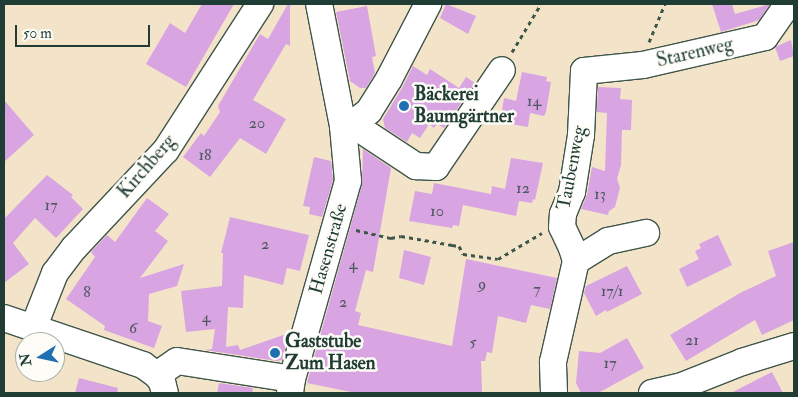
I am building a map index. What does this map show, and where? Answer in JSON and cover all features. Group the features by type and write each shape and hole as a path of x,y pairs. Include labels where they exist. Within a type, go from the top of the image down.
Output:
{"street":[{"name":"Kirchberg","path":"34,326 55,273 74,248 166,150 260,4"},
{"name":"Hasenstraße","path":"291,386 348,181 347,125 319,4"},
{"path":"428,4 370,111 347,125 416,166 436,168 502,70"},
{"name":"Starenweg","path":"584,71 643,64 765,37 788,4"},
{"name":"Taubenweg","path":"576,261 562,227 563,214 572,192 581,135 584,71"},
{"path":"554,393 554,362 576,261 608,241 646,233"},
{"path":"4,318 34,326 143,365 161,384 177,361 291,386"},
{"path":"652,393 680,387 742,362 794,346"}],"path":[{"path":"502,70 541,4"},
{"path":"643,64 644,55 666,4"},
{"path":"336,226 391,238 401,236 452,244 459,246 463,250 463,254 498,259 546,230 562,227"}],"building":[{"path":"202,4 234,4 186,87 146,64 170,23 185,33"},
{"path":"288,4 290,4 290,46 286,44 253,100 286,119 266,154 240,138 210,177 183,157 201,133 204,136 220,112 218,106 260,34 268,39"},
{"path":"446,4 476,16 468,34 440,18"},
{"path":"712,4 732,4 735,14 770,4 759,20 721,32"},
{"path":"367,6 376,56 372,57 375,73 366,88 360,88 350,81 336,12"},
{"path":"791,40 794,56 780,61 775,47"},
{"path":"413,66 427,75 430,69 459,88 466,77 475,83 444,128 437,124 434,128 429,124 420,138 412,133 407,142 385,128 383,119"},
{"path":"522,72 547,77 546,81 551,82 544,116 530,113 528,127 500,122 504,98 516,101"},
{"path":"598,87 621,88 620,99 632,100 631,130 622,130 621,165 617,179 620,188 615,207 609,211 608,215 581,209 587,195 592,167 605,171 607,113 597,112"},
{"path":"4,100 34,135 4,162"},
{"path":"363,149 391,168 373,272 366,270 355,311 361,313 358,325 452,346 466,259 557,278 550,309 531,305 526,323 498,316 492,353 487,352 485,361 481,361 482,393 356,393 307,383 362,185"},
{"path":"314,157 331,161 333,180 322,217 309,214 310,207 303,206"},
{"path":"511,158 543,163 535,200 533,199 532,203 519,201 516,216 463,205 459,226 453,225 452,228 409,221 415,191 432,194 434,183 491,194 492,186 505,189"},
{"path":"47,175 73,195 71,197 83,209 56,238 35,218 13,243 29,264 4,283 4,219"},
{"path":"147,198 169,214 155,231 168,241 140,278 184,264 177,286 149,294 148,321 162,326 154,348 104,330 105,326 66,299 95,257 91,252 107,235 115,242"},
{"path":"230,217 309,235 300,271 287,268 283,285 244,275 243,308 228,307 226,347 238,345 240,350 289,333 282,360 277,361 205,350 212,349 215,329 186,332 181,291 222,286 223,253 221,253"},
{"path":"718,235 732,265 687,287 679,269 699,259 695,251 701,248 699,244"},
{"path":"794,242 794,320 762,335 755,320 686,361 670,335 740,293 776,276 768,251"},
{"path":"404,250 431,257 424,285 399,278"},
{"path":"627,266 642,294 596,316 584,293 586,286"},
{"path":"627,338 644,368 598,393 581,393 576,383 579,351 600,353"},
{"path":"772,372 783,393 731,393"},
{"path":"79,378 118,388 117,393 75,393"},
{"path":"219,383 253,388 252,393 217,393"}],"place":[{"name":"Bäckerei Baumgärtner","path":"404,106"},
{"name":"Gaststube Zum Hasen","path":"275,353"}]}
